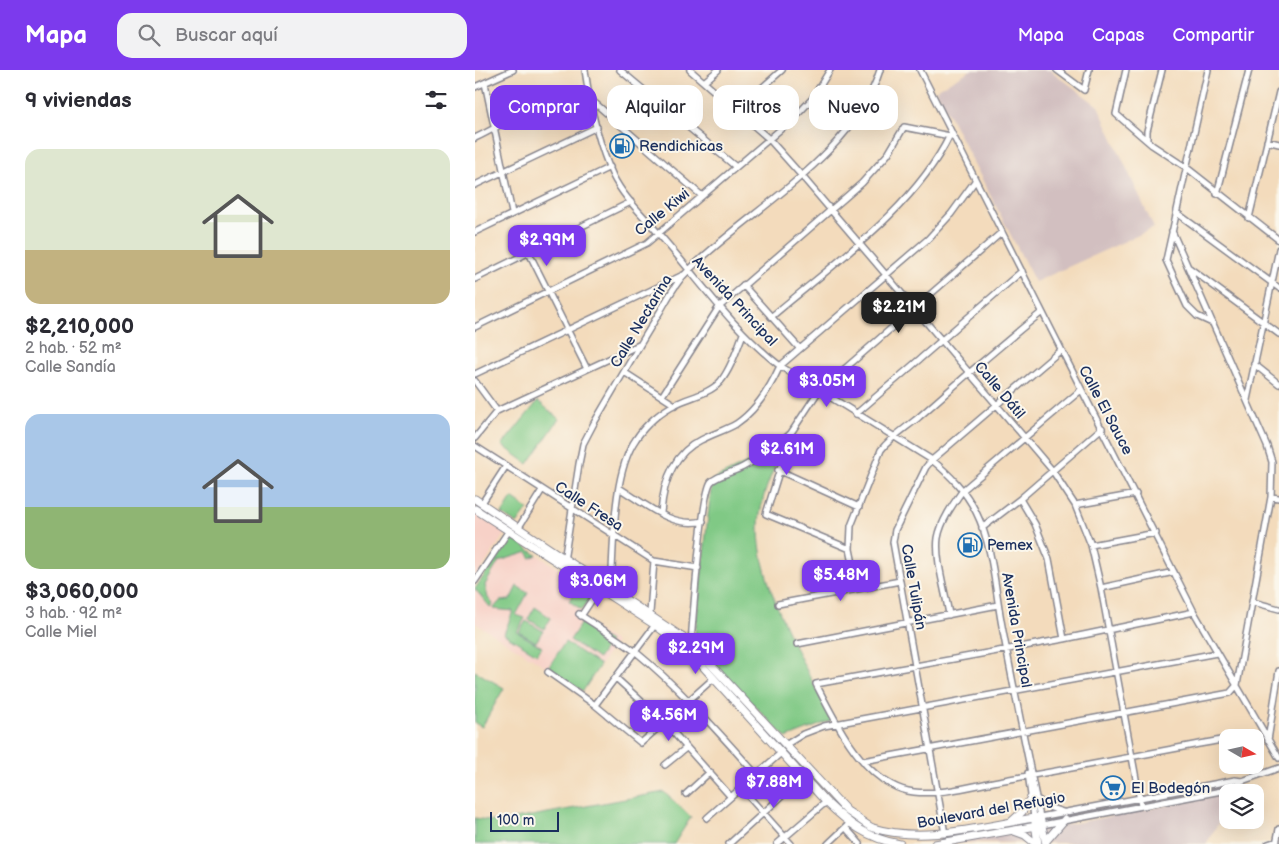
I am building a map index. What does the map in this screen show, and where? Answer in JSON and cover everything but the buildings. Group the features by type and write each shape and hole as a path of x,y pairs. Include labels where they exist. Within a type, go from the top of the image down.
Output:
{"main road":[{"name":"Boulevard del Refugio","path":"478,502 650,613 691,642 847,810 872,828 913,838 945,835 1037,817"},
{"path":"475,509 655,625 687,650 847,826 876,838 900,844"},
{"path":"1011,822 1033,799"},
{"path":"1014,830 1041,843 1064,816"},
{"name":"Avenida Principal","path":"1037,817 1041,843"},
{"path":"935,844 1038,826"}],"street":[{"path":"475,87 513,70"},
{"name":"Avenida Principal","path":"585,70 587,85"},
{"path":"620,70 735,167"},
{"name":"Calle Dátil","path":"690,70 713,90"},
{"path":"704,82 718,70"},
{"path":"765,85 782,70"},
{"name":"Calle Kiwi","path":"475,327 647,243 769,139 812,99 830,70"},
{"name":"Calle Nectarina","path":"563,567 583,444 683,275 801,175 836,142 860,114 875,85 879,70"},
{"name":"Calle El Sauce","path":"920,70 952,129 975,181 1023,271 1194,612 1278,757"},
{"path":"1057,70 1084,90 1089,70"},
{"path":"1126,70 1116,114 1147,140 1187,168 1217,194 1279,240"},
{"path":"1147,140 1147,131 1162,70"},
{"path":"1208,70 1177,212 1166,252 1167,267 1187,306 1197,316 1211,322"},
{"path":"1217,194 1249,70"},
{"path":"485,83 490,103"},
{"path":"1249,218 1279,92"},
{"path":"597,105 702,196"},
{"name":"Avenida Principal","path":"597,127 610,168 631,202 743,334 781,366 818,392 932,460 963,490 982,528 1037,817"},
{"path":"662,396 719,307 862,183 888,154 904,127 950,136"},
{"path":"771,317 911,195 932,168 952,129"},
{"path":"475,138 492,130"},
{"path":"496,130 512,213"},
{"path":"475,185 591,130"},
{"name":"Calle Dátil","path":"758,130 769,139 801,175 1025,438 1052,470 1075,505 1091,545 1101,588 1107,630 1141,806"},
{"path":"1267,141 1279,144"},
{"path":"475,232 610,168"},
{"path":"661,513 664,484 673,464 684,451 699,440 736,424 752,410 769,389 781,366 928,239 951,214 975,181"},
{"path":"475,279 631,202"},
{"path":"1177,212 1279,288"},
{"path":"863,761 1229,693 1237,685 1271,497 1272,462 1267,446 1171,231"},
{"path":"850,549 766,514 778,470 791,433 818,392 1002,232"},
{"path":"1247,401 1279,249"},
{"path":"528,252 587,369"},
{"path":"1187,266 1279,334"},
{"path":"856,414 941,339 1023,271"},
{"path":"475,374 683,275"},
{"path":"743,286 800,349"},
{"path":"858,588 850,549 851,526 881,450 888,440 895,437 969,372 1042,312"},
{"path":"611,588 614,537 623,464 636,438 662,413 703,393 721,380 743,334"},
{"path":"475,438 497,411 640,345"},
{"name":"Calle Tulipán","path":"945,835 939,791 893,537 926,467 932,460 1061,350"},
{"path":"1254,364 1279,384"},
{"path":"624,372 675,405"},
{"path":"475,381 497,411"},
{"path":"949,615 938,551 939,537 951,507 963,490 1081,390"},
{"path":"982,528 1020,499 1102,428"},
{"path":"691,642 703,521 712,482 770,452 791,433"},
{"name":"Calle Fresa","path":"475,446 654,561 698,568"},
{"path":"478,502 506,466"},
{"path":"778,470 859,507"},
{"path":"619,488 661,513 683,523 703,521"},
{"path":"519,527 542,490"},
{"path":"1075,505 1136,494"},
{"path":"1271,497 1279,498"},
{"path":"1020,499 1035,524 1049,559 1064,638"},
{"path":"475,581 508,532"},
{"path":"1091,545 1156,533"},
{"path":"650,613 654,561"},
{"path":"1101,588 1174,572"},
{"path":"778,604 900,581"},
{"path":"599,590 580,615 635,652 689,700 756,774"},
{"path":"1253,602 1279,609"},
{"path":"797,644 998,605"},
{"path":"1194,612 816,684 838,723 876,777 902,790 914,792 939,791 1030,776 1219,740"},
{"path":"595,704 655,625"},
{"path":"787,744 803,734 838,723 1217,653"},
{"path":"548,672 595,704 641,743 714,678"},
{"path":"1268,741 1279,672"},
{"path":"616,678 665,723 731,797"},
{"path":"665,765 687,748"},
{"path":"707,818 781,752"},
{"path":"1277,768 1278,757"},
{"name":"Boulevard del Refugio","path":"1038,826 1064,816 1139,799 1243,781 1277,768"},
{"path":"687,794 709,772"},
{"path":"729,844 803,777"},
{"name":"Boulevard del Refugio","path":"1037,817 1064,816 1141,806 1232,789 1243,781"},
{"path":"742,788 791,844"},
{"path":"1033,799 1064,816"},
{"path":"777,844 826,802"},
{"path":"828,844 847,826 860,844"},
{"path":"1268,844 1277,843 1279,829"}],"shaded area":[{"path":"971,70 1050,70 1098,106 1154,228 1035,282 936,90"},
{"path":"475,511 505,533 475,579"},
{"path":"510,537 594,592 577,617 616,642 600,665 565,642 548,668 475,623 475,589"},
{"path":"1219,796 1219,822 1206,844 924,842 1049,828"}],"green space":[{"path":"538,401 559,419 528,464 502,445"},
{"path":"784,445 764,496 760,514 759,538 772,591 783,619 832,720 786,738 694,643 712,480"},
{"path":"512,498 528,509 517,524 502,514"},
{"path":"510,537 537,555 530,558 528,552 499,561 485,585 488,598 493,604 491,608 475,589"},
{"path":"580,583 594,592 582,610 569,601"},
{"path":"517,586 528,593 516,615 525,618 517,632 542,647 537,654 504,634 513,611 493,609 500,601 510,600"},
{"path":"535,607 551,618 544,629 528,619"},
{"path":"526,621 543,631 536,642 519,632"},
{"path":"581,623 609,642 598,659 570,640"},
{"path":"565,642 600,665 583,691 548,668"},
{"path":"475,671 504,688 482,727 475,723"},
{"path":"664,792 691,817 674,844 475,844 475,818 498,822"}],"place":[{"name":"Rendichicas","path":"622,146"},
{"name":"Pemex","path":"970,545"},
{"name":"El Bodegón","path":"1113,788"}]}
